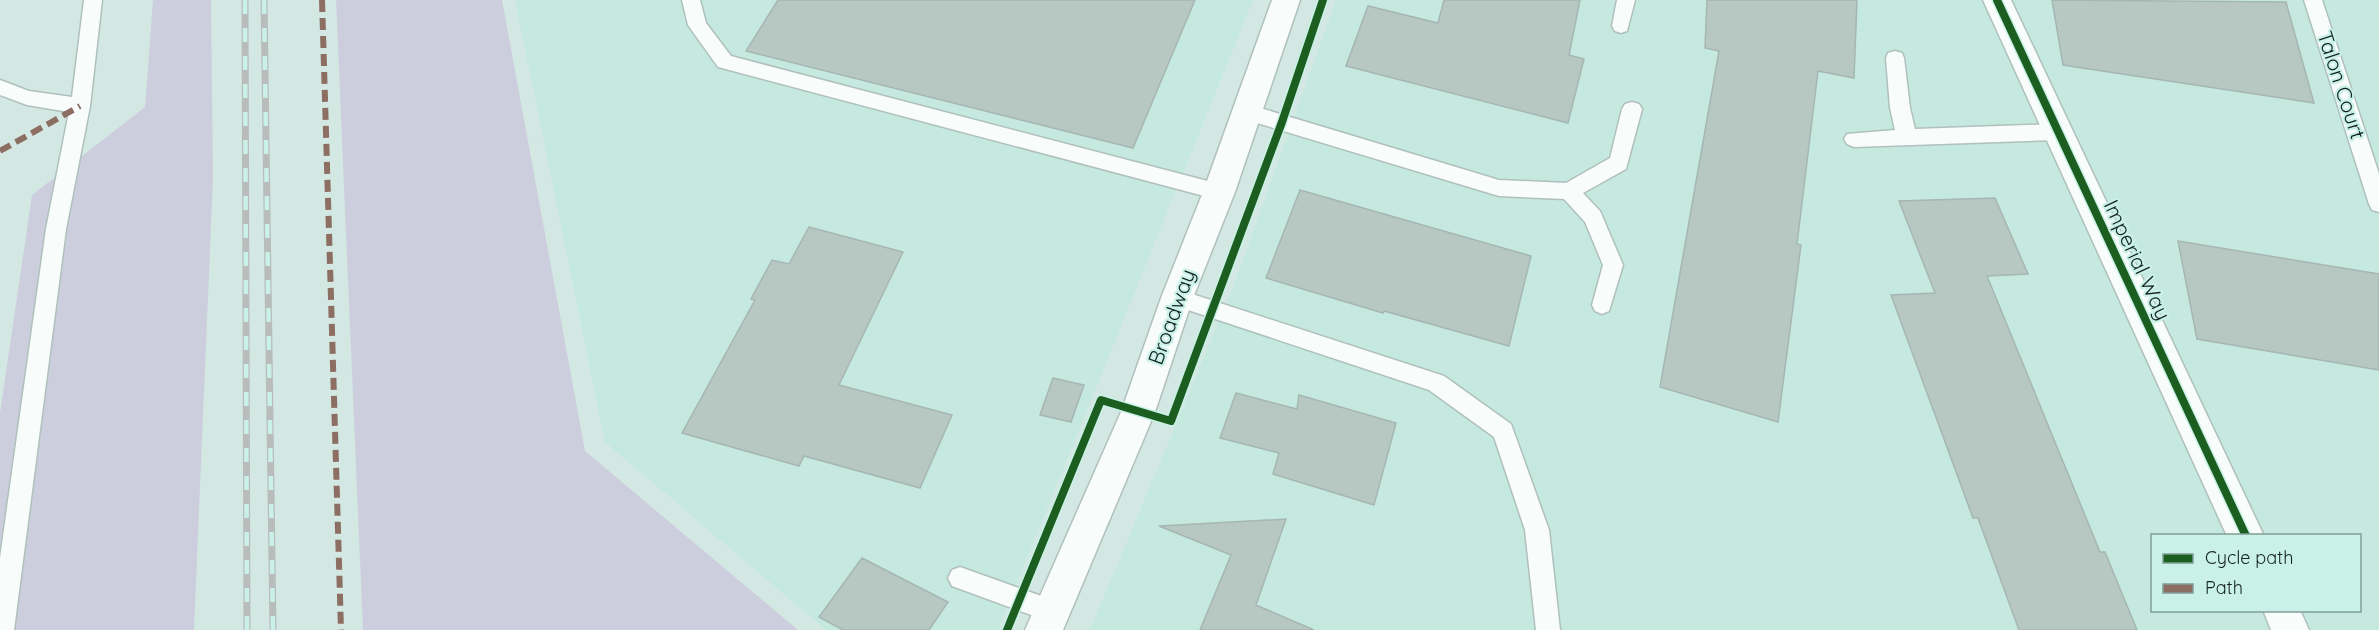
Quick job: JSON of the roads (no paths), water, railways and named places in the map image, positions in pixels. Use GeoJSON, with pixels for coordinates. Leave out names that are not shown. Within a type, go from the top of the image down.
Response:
{"type":"FeatureCollection","features":[{"type":"Feature","properties":{"kind":"main road","name":"Broadway"},"geometry":{"type":"LineString","coordinates":[[1049,621],[1138,412],[1177,298],[1219,192],[1286,0]]}},
{"type":"Feature","properties":{"kind":"main road","name":"Imperial Way"},"geometry":{"type":"LineString","coordinates":[[1997,0],[2245,534]]}},
{"type":"Feature","properties":{"kind":"main road"},"geometry":{"type":"LineString","coordinates":[[2282,612],[2290,630]]}},
{"type":"Feature","properties":{"kind":"lane"},"geometry":{"type":"LineString","coordinates":[[2,630],[56,229],[80,106],[93,0]]}},
{"type":"Feature","properties":{"kind":"lane"},"geometry":{"type":"LineString","coordinates":[[691,0],[697,25],[724,62],[1219,192]]}},
{"type":"Feature","properties":{"kind":"lane"},"geometry":{"type":"LineString","coordinates":[[1621,26],[1626,0]]}},
{"type":"Feature","properties":{"kind":"lane","name":"Talon Court"},"geometry":{"type":"LineString","coordinates":[[2313,0],[2379,204]]}},
{"type":"Feature","properties":{"kind":"lane"},"geometry":{"type":"LineString","coordinates":[[1896,58],[1900,108],[1907,138]]}},
{"type":"Feature","properties":{"kind":"lane"},"geometry":{"type":"LineString","coordinates":[[0,87],[27,98],[80,106]]}},
{"type":"Feature","properties":{"kind":"lane"},"geometry":{"type":"LineString","coordinates":[[1247,112],[1499,188],[1569,191],[1619,163],[1632,109]]}},
{"type":"Feature","properties":{"kind":"lane"},"geometry":{"type":"LineString","coordinates":[[1854,139],[2057,132]]}},
{"type":"Feature","properties":{"kind":"lane"},"geometry":{"type":"LineString","coordinates":[[1569,191],[1593,217],[1614,265],[1602,305]]}},
{"type":"Feature","properties":{"kind":"lane"},"geometry":{"type":"LineString","coordinates":[[1177,298],[1436,383],[1503,431],[1537,530],[1548,630]]}},
{"type":"Feature","properties":{"kind":"lane"},"geometry":{"type":"LineString","coordinates":[[960,578],[1049,621]]}},
{"type":"Feature","properties":{"kind":"railway"},"geometry":{"type":"LineString","coordinates":[[245,0],[247,630]]}},
{"type":"Feature","properties":{"kind":"railway"},"geometry":{"type":"LineString","coordinates":[[264,0],[273,630]]}}]}
